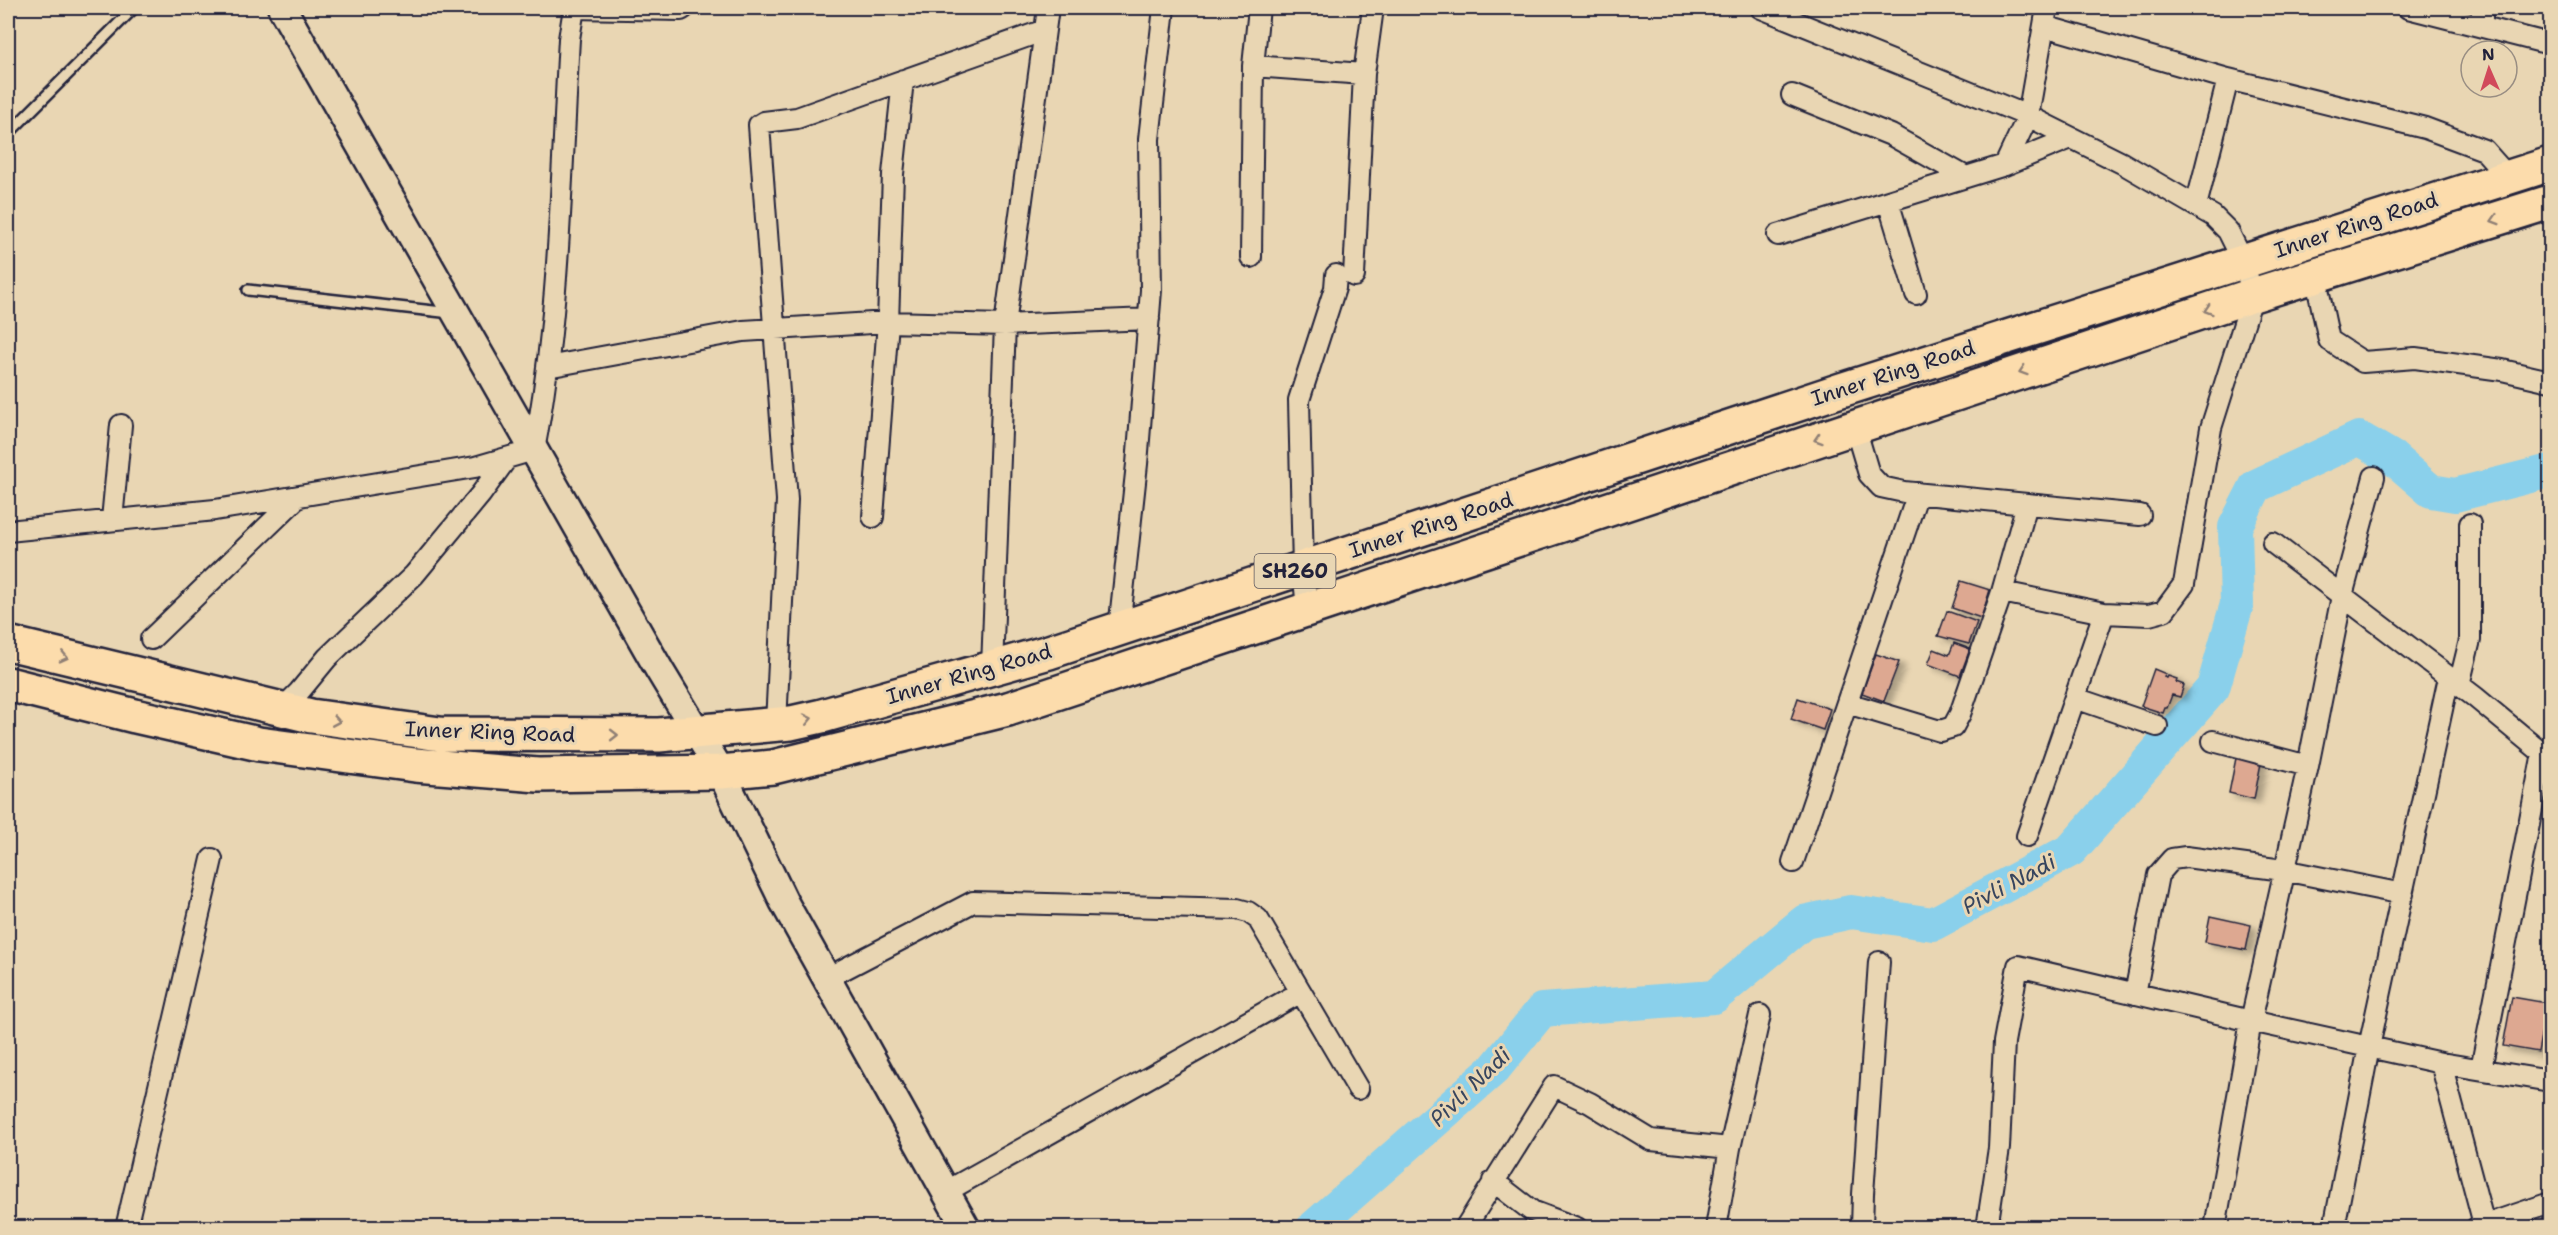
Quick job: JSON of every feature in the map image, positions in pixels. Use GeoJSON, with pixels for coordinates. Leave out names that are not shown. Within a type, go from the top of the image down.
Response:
{"type":"FeatureCollection","features":[{"type":"Feature","properties":{"kind":"highway","name":"Inner Ring Road"},"geometry":{"type":"LineString","coordinates":[[8,644],[353,724],[440,734],[659,735],[776,724],[822,716],[1119,629],[1841,390],[2550,164]]}},
{"type":"Feature","properties":{"kind":"highway","name":"Inner Ring Road"},"geometry":{"type":"LineString","coordinates":[[8,684],[135,717],[259,744],[415,765],[538,775],[721,772],[773,767],[1008,709],[2253,295],[2550,202]]}},
{"type":"Feature","properties":{"kind":"street"},"geometry":{"type":"LineString","coordinates":[[282,8],[721,772],[784,902],[966,1227]]}},
{"type":"Feature","properties":{"kind":"street"},"geometry":{"type":"LineString","coordinates":[[534,450],[544,398],[547,367],[573,8],[681,10],[684,8]]}},
{"type":"Feature","properties":{"kind":"street"},"geometry":{"type":"LineString","coordinates":[[992,668],[1005,325],[1048,8]]}},
{"type":"Feature","properties":{"kind":"street"},"geometry":{"type":"LineString","coordinates":[[1119,629],[1137,464],[1149,319],[1151,290],[1149,140],[1164,8]]}},
{"type":"Feature","properties":{"kind":"street"},"geometry":{"type":"LineString","coordinates":[[1251,256],[1253,66],[1259,8]]}},
{"type":"Feature","properties":{"kind":"street"},"geometry":{"type":"LineString","coordinates":[[1307,609],[1303,568],[1299,400],[1335,288],[1345,275],[1364,74],[1373,8]]}},
{"type":"Feature","properties":{"kind":"street"},"geometry":{"type":"LineString","coordinates":[[1761,8],[2028,116],[2122,163],[2213,216],[2228,231],[2243,261],[2253,295],[2211,428],[2184,584],[2164,611],[2149,615],[2104,613],[2002,592]]}},
{"type":"Feature","properties":{"kind":"street"},"geometry":{"type":"LineString","coordinates":[[2408,8],[2482,17],[2550,44]]}},
{"type":"Feature","properties":{"kind":"street"},"geometry":{"type":"LineString","coordinates":[[2006,165],[2028,116],[2045,17],[2228,79],[2425,128],[2484,150],[2508,177]]}},
{"type":"Feature","properties":{"kind":"street"},"geometry":{"type":"LineString","coordinates":[[776,724],[787,500],[759,124],[797,118],[1045,30]]}},
{"type":"Feature","properties":{"kind":"street"},"geometry":{"type":"LineString","coordinates":[[1253,66],[1364,74]]}},
{"type":"Feature","properties":{"kind":"street"},"geometry":{"type":"LineString","coordinates":[[2196,206],[2228,79]]}},
{"type":"Feature","properties":{"kind":"street"},"geometry":{"type":"LineString","coordinates":[[873,517],[888,322],[893,174],[903,80]]}},
{"type":"Feature","properties":{"kind":"street"},"geometry":{"type":"LineString","coordinates":[[1792,95],[1892,135],[1966,177]]}},
{"type":"Feature","properties":{"kind":"street"},"geometry":{"type":"LineString","coordinates":[[1778,235],[2006,165],[2071,138]]}},
{"type":"Feature","properties":{"kind":"street"},"geometry":{"type":"LineString","coordinates":[[1888,201],[1916,294]]}},
{"type":"Feature","properties":{"kind":"street"},"geometry":{"type":"LineString","coordinates":[[2315,275],[2329,340],[2363,362],[2415,358],[2502,370],[2550,381]]}},
{"type":"Feature","properties":{"kind":"street"},"geometry":{"type":"LineString","coordinates":[[547,367],[743,331],[888,322],[1005,325],[1149,319]]}},
{"type":"Feature","properties":{"kind":"street"},"geometry":{"type":"LineString","coordinates":[[112,520],[121,425]]}},
{"type":"Feature","properties":{"kind":"street"},"geometry":{"type":"LineString","coordinates":[[1855,427],[1869,474],[1881,487],[1918,494],[2140,515]]}},
{"type":"Feature","properties":{"kind":"street"},"geometry":{"type":"LineString","coordinates":[[8,531],[215,510],[476,467],[534,450]]}},
{"type":"Feature","properties":{"kind":"street"},"geometry":{"type":"LineString","coordinates":[[282,709],[300,692],[327,658],[414,575],[481,494],[507,458]]}},
{"type":"Feature","properties":{"kind":"street"},"geometry":{"type":"LineString","coordinates":[[2215,1227],[2251,1021],[2283,870],[2308,766],[2342,596],[2374,477]]}},
{"type":"Feature","properties":{"kind":"street"},"geometry":{"type":"LineString","coordinates":[[1793,862],[1918,494]]}},
{"type":"Feature","properties":{"kind":"street"},"geometry":{"type":"LineString","coordinates":[[151,639],[299,496]]}},
{"type":"Feature","properties":{"kind":"street"},"geometry":{"type":"LineString","coordinates":[[1847,703],[1940,731],[1953,727],[2002,592],[2028,504]]}},
{"type":"Feature","properties":{"kind":"street"},"geometry":{"type":"LineString","coordinates":[[2334,1227],[2368,1047],[2403,894],[2454,681],[2470,640],[2470,524]]}},
{"type":"Feature","properties":{"kind":"street"},"geometry":{"type":"LineString","coordinates":[[2273,543],[2454,681],[2547,756],[2481,1069]]}},
{"type":"Feature","properties":{"kind":"street"},"geometry":{"type":"LineString","coordinates":[[2027,836],[2104,613]]}},
{"type":"Feature","properties":{"kind":"street"},"geometry":{"type":"LineString","coordinates":[[2075,698],[2157,726]]}},
{"type":"Feature","properties":{"kind":"street"},"geometry":{"type":"LineString","coordinates":[[2213,741],[2308,766]]}},
{"type":"Feature","properties":{"kind":"street"},"geometry":{"type":"LineString","coordinates":[[2135,993],[2158,875],[2172,858],[2186,857],[2283,870],[2403,894]]}},
{"type":"Feature","properties":{"kind":"street"},"geometry":{"type":"LineString","coordinates":[[126,1227],[212,859]]}},
{"type":"Feature","properties":{"kind":"street"},"geometry":{"type":"LineString","coordinates":[[827,978],[973,902],[1213,908],[1248,912],[1258,919],[1358,1089]]}},
{"type":"Feature","properties":{"kind":"street"},"geometry":{"type":"LineString","coordinates":[[1862,1227],[1879,962]]}},
{"type":"Feature","properties":{"kind":"street"},"geometry":{"type":"LineString","coordinates":[[1987,1227],[1998,1148],[2004,1041],[2018,966],[2441,1063],[2550,1081]]}},
{"type":"Feature","properties":{"kind":"street"},"geometry":{"type":"LineString","coordinates":[[947,1191],[1301,992]]}},
{"type":"Feature","properties":{"kind":"street"},"geometry":{"type":"LineString","coordinates":[[1716,1227],[1730,1148],[1760,1015]]}},
{"type":"Feature","properties":{"kind":"street"},"geometry":{"type":"LineString","coordinates":[[2441,1063],[2482,1226],[2550,1203]]}},
{"type":"Feature","properties":{"kind":"street"},"geometry":{"type":"LineString","coordinates":[[1465,1227],[1554,1086],[1590,1103],[1651,1140],[1730,1148]]}},
{"type":"Feature","properties":{"kind":"street"},"geometry":{"type":"LineString","coordinates":[[1493,1181],[1532,1210],[1577,1227]]}},
{"type":"Feature","properties":{"kind":"lane"},"geometry":{"type":"LineString","coordinates":[[11,131],[134,8]]}},
{"type":"Feature","properties":{"kind":"lane"},"geometry":{"type":"LineString","coordinates":[[248,290],[456,314]]}},
{"type":"Feature","properties":{"kind":"building"},"geometry":{"type":"Polygon","coordinates":[[[1961,581],[1990,590],[1981,618],[1952,608],[1961,581]]]}},
{"type":"Feature","properties":{"kind":"building"},"geometry":{"type":"Polygon","coordinates":[[[1947,611],[1977,622],[1969,644],[1938,636],[1947,611]]]}},
{"type":"Feature","properties":{"kind":"building"},"geometry":{"type":"Polygon","coordinates":[[[1954,643],[1970,649],[1960,676],[1928,664],[1934,649],[1949,655],[1954,643]]]}},
{"type":"Feature","properties":{"kind":"building"},"geometry":{"type":"Polygon","coordinates":[[[1876,654],[1899,662],[1884,701],[1862,693],[1876,654]]]}},
{"type":"Feature","properties":{"kind":"building"},"geometry":{"type":"Polygon","coordinates":[[[2154,669],[2166,674],[2164,677],[2177,679],[2176,682],[2184,685],[2180,697],[2172,695],[2163,713],[2141,706],[2154,669]]]}},
{"type":"Feature","properties":{"kind":"building"},"geometry":{"type":"Polygon","coordinates":[[[1798,698],[1830,709],[1823,730],[1791,719],[1798,698]]]}},
{"type":"Feature","properties":{"kind":"building"},"geometry":{"type":"Polygon","coordinates":[[[2237,753],[2262,758],[2254,799],[2229,793],[2237,753]]]}},
{"type":"Feature","properties":{"kind":"building"},"geometry":{"type":"Polygon","coordinates":[[[2210,916],[2251,925],[2246,950],[2205,942],[2210,916]]]}},
{"type":"Feature","properties":{"kind":"building"},"geometry":{"type":"Polygon","coordinates":[[[2512,997],[2547,1003],[2538,1052],[2503,1046],[2512,997]]]}},
{"type":"Feature","properties":{"kind":"waterway","name":"Pivli Nadi"},"geometry":{"type":"LineString","coordinates":[[1313,1228],[1494,1069],[1542,1010],[1714,997],[1804,922],[1851,912],[1933,924],[2071,850],[2213,688],[2237,604],[2235,527],[2256,486],[2359,438],[2393,458],[2431,491],[2455,495],[2550,471]]}}]}
